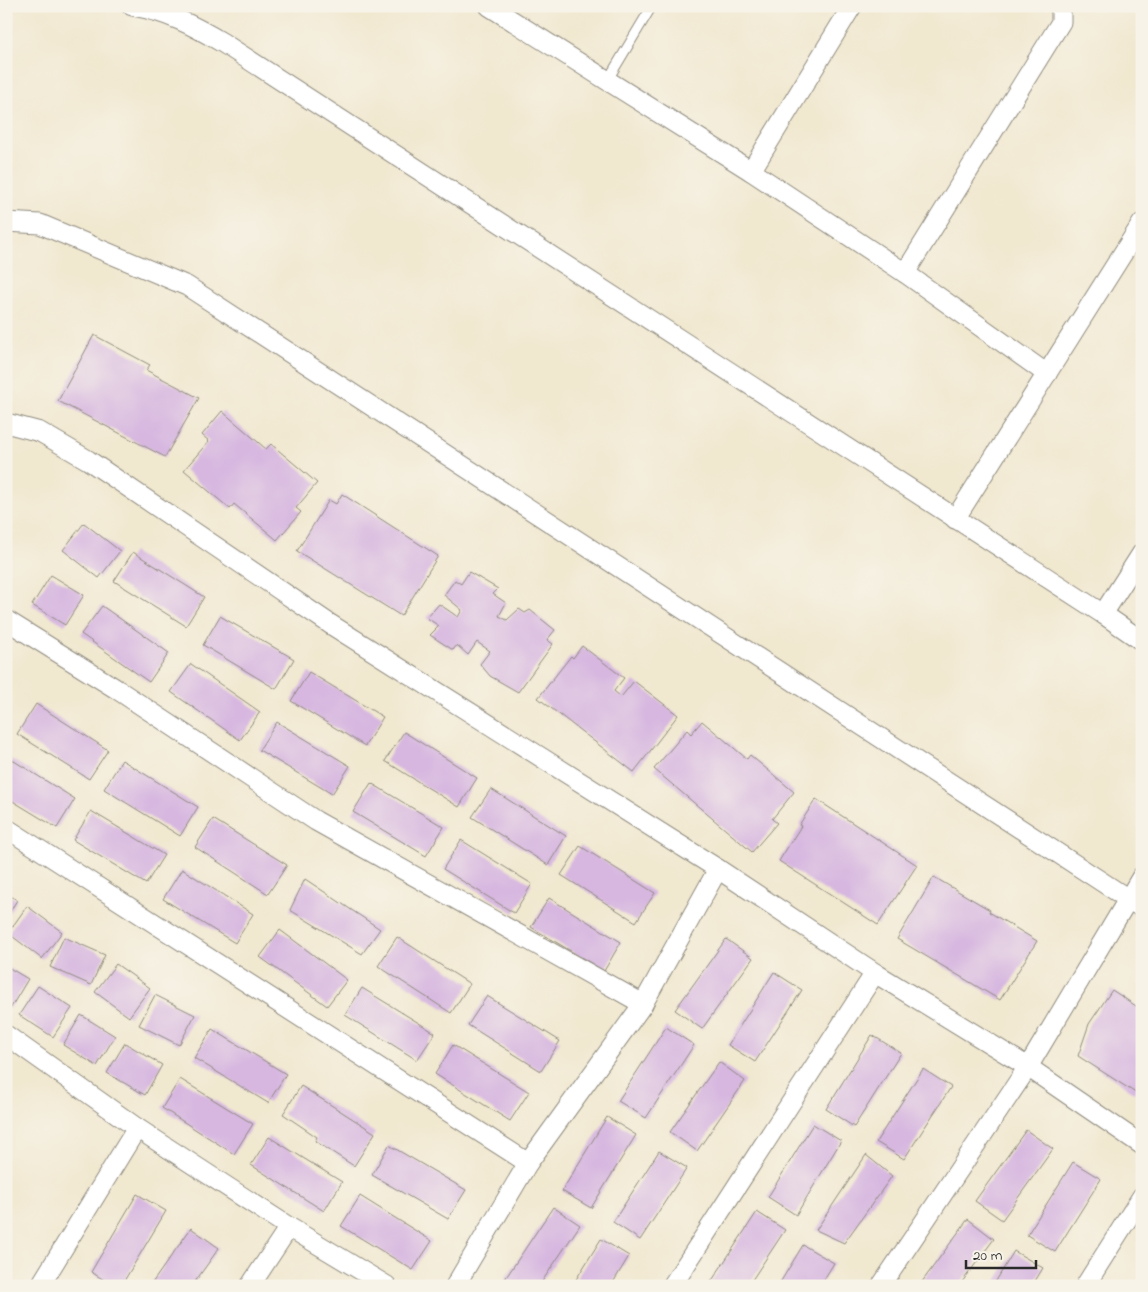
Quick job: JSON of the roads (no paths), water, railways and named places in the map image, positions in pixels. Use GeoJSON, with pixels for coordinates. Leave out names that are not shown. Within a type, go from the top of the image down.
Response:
{"type":"FeatureCollection","features":[{"type":"Feature","properties":{"kind":"street"},"geometry":{"type":"LineString","coordinates":[[132,6],[153,9],[189,23],[223,44],[1104,614],[1142,641]]}},
{"type":"Feature","properties":{"kind":"street"},"geometry":{"type":"LineString","coordinates":[[488,6],[751,171],[905,273],[1047,374]]}},
{"type":"Feature","properties":{"kind":"street"},"geometry":{"type":"LineString","coordinates":[[751,171],[852,6]]}},
{"type":"Feature","properties":{"kind":"street"},"geometry":{"type":"LineString","coordinates":[[905,273],[1061,22],[1061,6]]}},
{"type":"Feature","properties":{"kind":"street"},"geometry":{"type":"LineString","coordinates":[[6,222],[40,224],[187,286],[1135,904]]}},
{"type":"Feature","properties":{"kind":"street"},"geometry":{"type":"LineString","coordinates":[[955,518],[1142,223]]}},
{"type":"Feature","properties":{"kind":"street"},"geometry":{"type":"LineString","coordinates":[[6,423],[40,432],[88,460],[330,624],[718,869],[875,973],[1028,1067],[1142,1145]]}},
{"type":"Feature","properties":{"kind":"street"},"geometry":{"type":"LineString","coordinates":[[1104,614],[1142,554]]}},
{"type":"Feature","properties":{"kind":"street"},"geometry":{"type":"LineString","coordinates":[[6,620],[118,690],[316,821],[643,1004]]}},
{"type":"Feature","properties":{"kind":"street"},"geometry":{"type":"LineString","coordinates":[[6,828],[528,1164]]}},
{"type":"Feature","properties":{"kind":"street"},"geometry":{"type":"LineString","coordinates":[[455,1286],[528,1164],[643,1004],[718,869]]}},
{"type":"Feature","properties":{"kind":"street"},"geometry":{"type":"LineString","coordinates":[[881,1286],[1135,904],[1142,876]]}},
{"type":"Feature","properties":{"kind":"street"},"geometry":{"type":"LineString","coordinates":[[672,1286],[875,973]]}},
{"type":"Feature","properties":{"kind":"street"},"geometry":{"type":"LineString","coordinates":[[6,1035],[137,1128],[289,1227],[387,1286]]}},
{"type":"Feature","properties":{"kind":"street"},"geometry":{"type":"LineString","coordinates":[[40,1286],[137,1128]]}},
{"type":"Feature","properties":{"kind":"street"},"geometry":{"type":"LineString","coordinates":[[1085,1286],[1142,1196]]}},
{"type":"Feature","properties":{"kind":"street"},"geometry":{"type":"LineString","coordinates":[[250,1286],[289,1227]]}},
{"type":"Feature","properties":{"kind":"lane"},"geometry":{"type":"LineString","coordinates":[[607,81],[652,6]]}}]}
